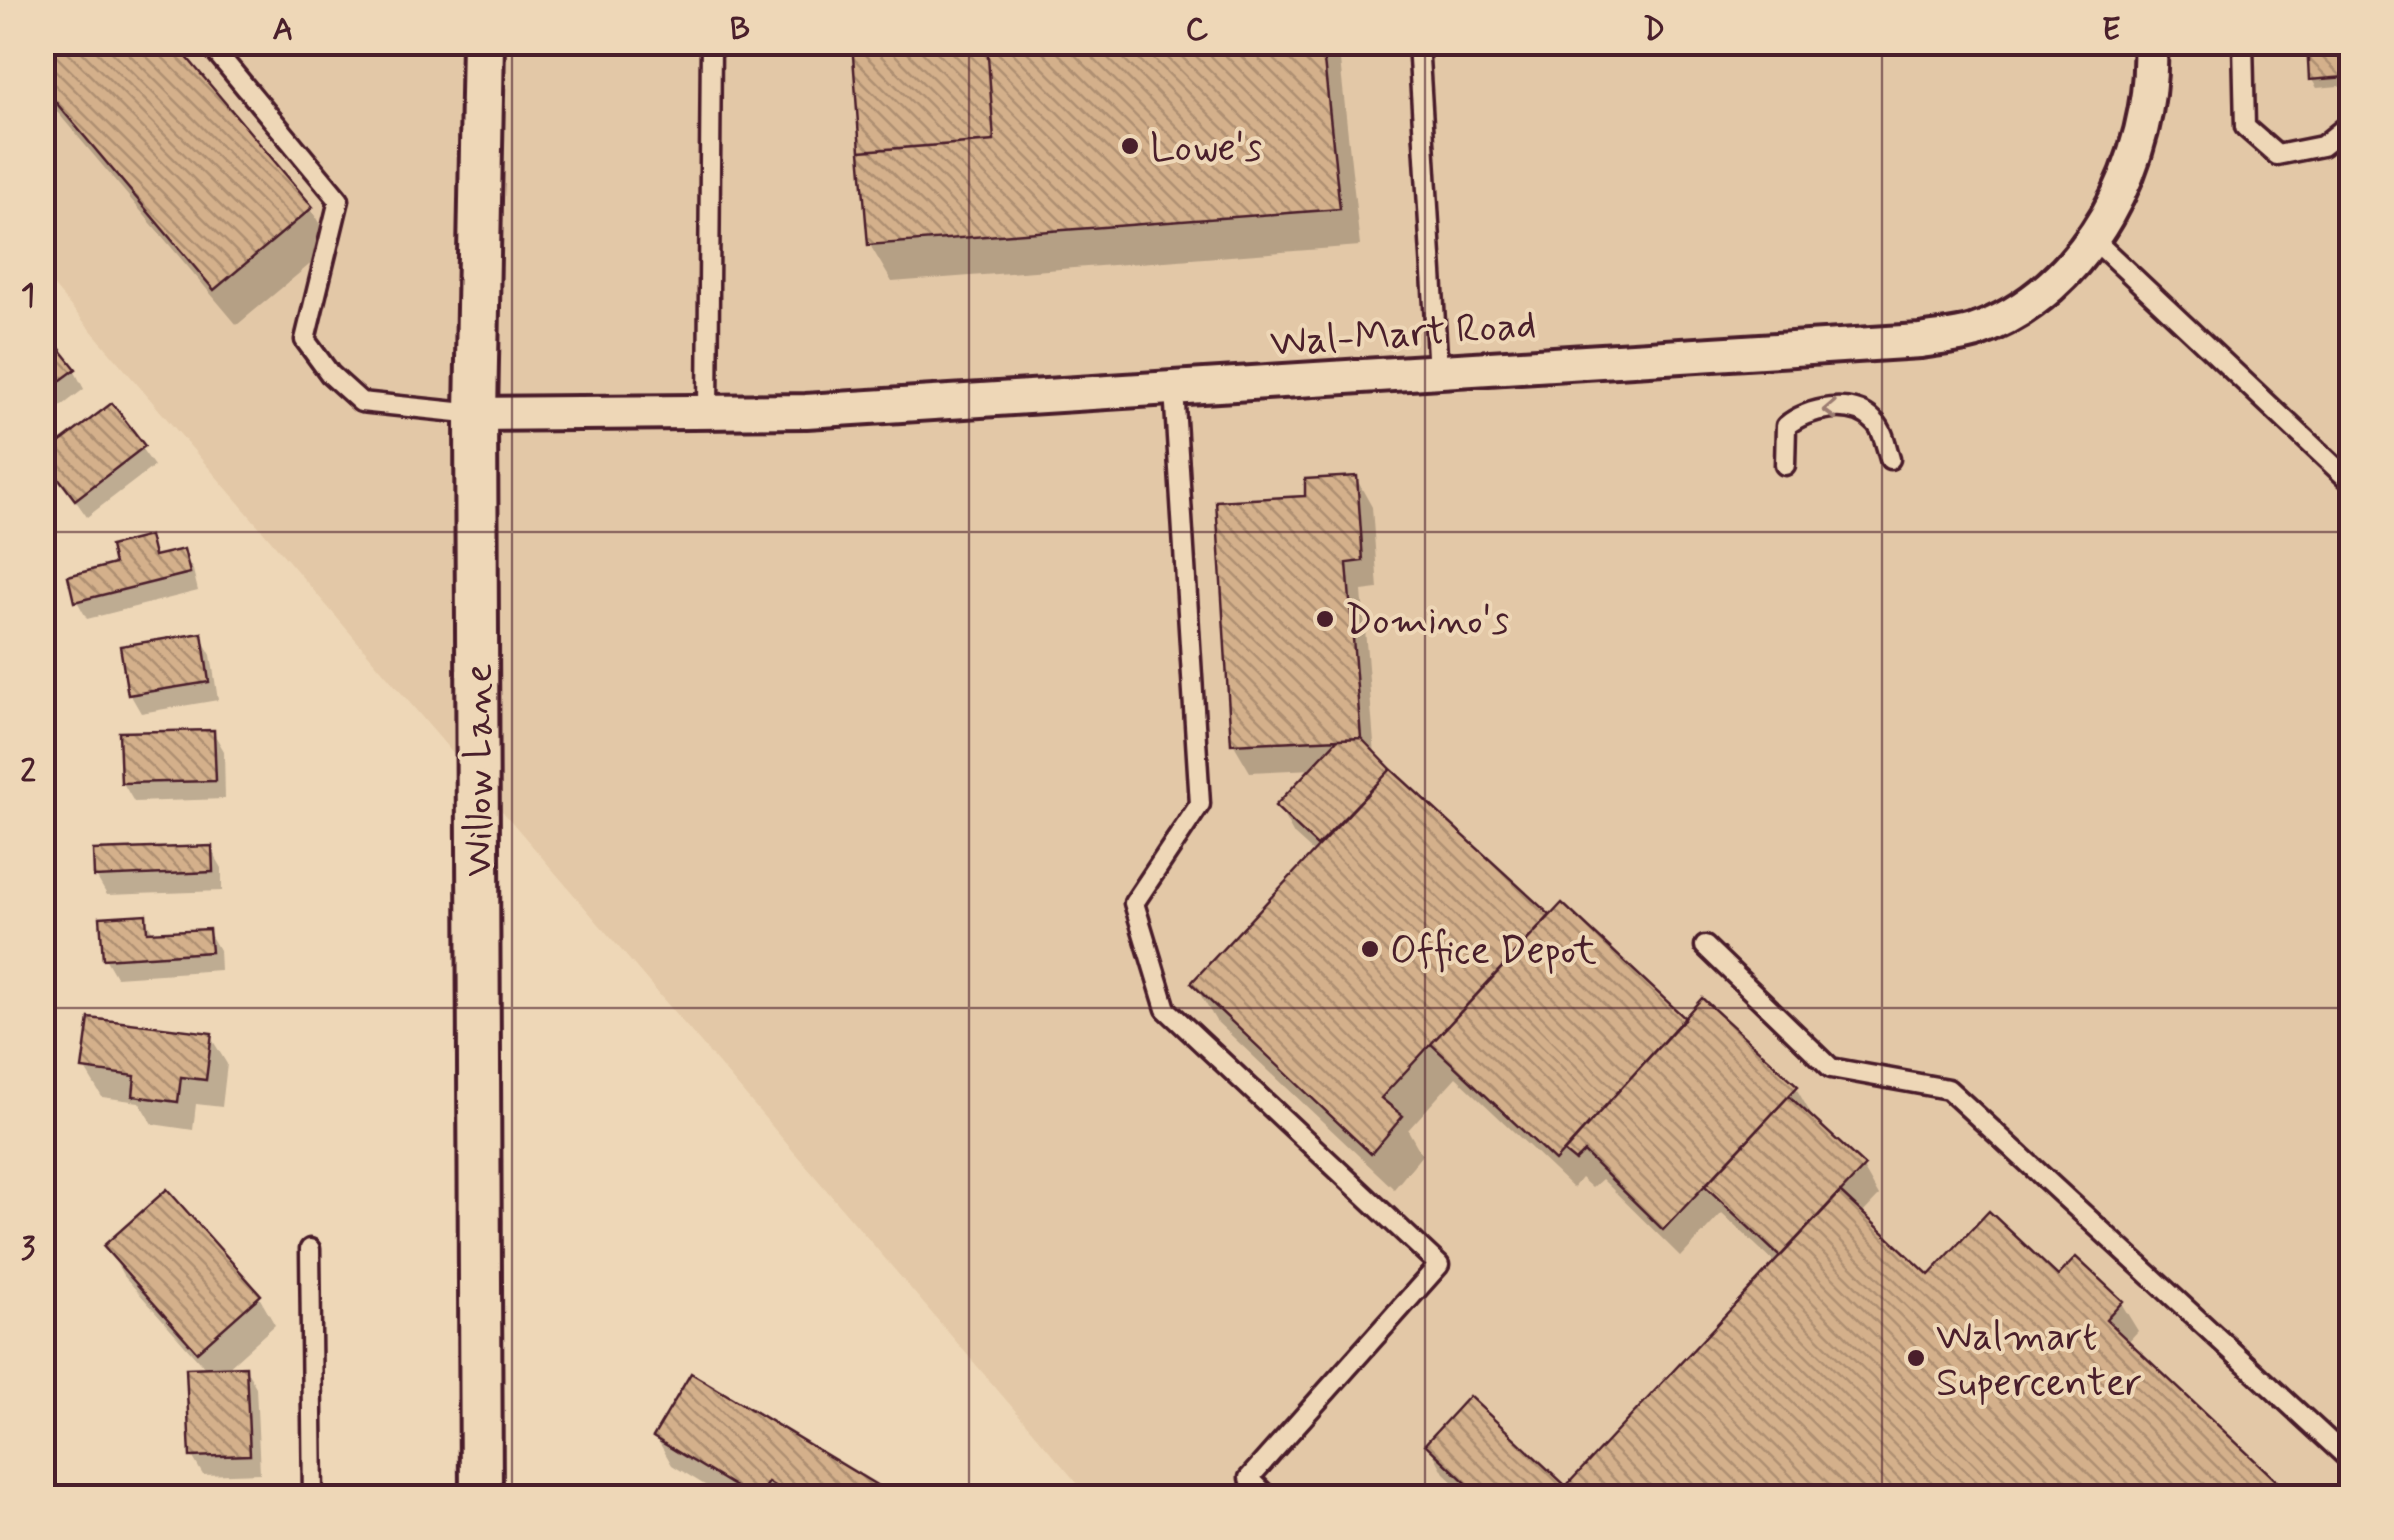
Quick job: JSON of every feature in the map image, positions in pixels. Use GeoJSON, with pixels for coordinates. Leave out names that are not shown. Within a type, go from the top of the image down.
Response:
{"type":"FeatureCollection","features":[{"type":"Feature","properties":{"kind":"street","name":"Willow Lane"},"geometry":{"type":"LineString","coordinates":[[481,1498],[476,414],[483,42]]}},
{"type":"Feature","properties":{"kind":"street","name":"Wal-Mart Road"},"geometry":{"type":"LineString","coordinates":[[476,414],[806,410],[1920,341],[1971,332],[2004,318],[2042,292],[2109,217],[2130,173],[2144,116],[2150,42]]}},
{"type":"Feature","properties":{"kind":"lane"},"geometry":{"type":"LineString","coordinates":[[208,42],[339,200],[305,340],[361,402],[476,414]]}},
{"type":"Feature","properties":{"kind":"lane"},"geometry":{"type":"LineString","coordinates":[[708,412],[710,42]]}},
{"type":"Feature","properties":{"kind":"lane"},"geometry":{"type":"LineString","coordinates":[[1418,42],[1438,372]]}},
{"type":"Feature","properties":{"kind":"lane"},"geometry":{"type":"LineString","coordinates":[[2243,42],[2245,127],[2277,154],[2322,146],[2352,122]]}},
{"type":"Feature","properties":{"kind":"lane"},"geometry":{"type":"LineString","coordinates":[[2092,238],[2352,483]]}},
{"type":"Feature","properties":{"kind":"lane"},"geometry":{"type":"LineString","coordinates":[[1174,389],[1200,804],[1134,904],[1166,1009],[1439,1265],[1249,1478],[1269,1498]]}},
{"type":"Feature","properties":{"kind":"lane"},"geometry":{"type":"LineString","coordinates":[[1785,465],[1786,426],[1798,415],[1820,409],[1848,410],[1875,422],[1890,459]]}},
{"type":"Feature","properties":{"kind":"lane"},"geometry":{"type":"LineString","coordinates":[[1705,946],[1831,1068],[1948,1089],[2352,1462]]}},
{"type":"Feature","properties":{"kind":"lane"},"geometry":{"type":"LineString","coordinates":[[310,1249],[313,1498]]}},
{"type":"Feature","properties":{"kind":"shaded area"},"geometry":{"type":"Polygon","coordinates":[[[42,43],[2351,43],[2351,1497],[1089,1497],[43,274],[42,43]]]}},
{"type":"Feature","properties":{"kind":"building"},"geometry":{"type":"Polygon","coordinates":[[[42,42],[174,42],[313,207],[214,290],[42,86],[42,42]]]}},
{"type":"Feature","properties":{"kind":"building"},"geometry":{"type":"Polygon","coordinates":[[[852,42],[987,42],[994,141],[860,151],[852,42]]]}},
{"type":"Feature","properties":{"kind":"building","name":"Lowe's"},"geometry":{"type":"Polygon","coordinates":[[[987,42],[1322,42],[1340,209],[868,245],[860,151],[994,141],[987,42]]]}},
{"type":"Feature","properties":{"kind":"building"},"geometry":{"type":"Polygon","coordinates":[[[2307,42],[2344,42],[2346,77],[2309,80],[2307,42]]]}},
{"type":"Feature","properties":{"kind":"building"},"geometry":{"type":"Polygon","coordinates":[[[56,344],[76,369],[42,394],[42,355],[56,344]]]}},
{"type":"Feature","properties":{"kind":"building"},"geometry":{"type":"Polygon","coordinates":[[[112,403],[145,446],[75,500],[42,456],[112,403]]]}},
{"type":"Feature","properties":{"kind":"building"},"geometry":{"type":"Polygon","coordinates":[[[1357,476],[1363,561],[1347,563],[1361,738],[1231,744],[1216,501],[1305,496],[1305,479],[1357,476]]]}},
{"type":"Feature","properties":{"kind":"building"},"geometry":{"type":"Polygon","coordinates":[[[149,536],[154,556],[184,549],[190,573],[74,602],[68,576],[114,564],[110,546],[149,536]]]}},
{"type":"Feature","properties":{"kind":"building"},"geometry":{"type":"Polygon","coordinates":[[[202,633],[209,682],[128,695],[120,646],[202,633]]]}},
{"type":"Feature","properties":{"kind":"building"},"geometry":{"type":"Polygon","coordinates":[[[214,730],[216,781],[121,783],[119,732],[214,730]]]}},
{"type":"Feature","properties":{"kind":"building"},"geometry":{"type":"Polygon","coordinates":[[[1361,738],[1391,769],[1317,846],[1275,806],[1338,739],[1361,738]]]}},
{"type":"Feature","properties":{"kind":"building","name":"Office Depot"},"geometry":{"type":"Polygon","coordinates":[[[1391,769],[1550,915],[1381,1098],[1403,1116],[1371,1154],[1191,983],[1391,769]]]}},
{"type":"Feature","properties":{"kind":"building"},"geometry":{"type":"Polygon","coordinates":[[[212,846],[213,872],[94,877],[93,850],[212,846]]]}},
{"type":"Feature","properties":{"kind":"building"},"geometry":{"type":"Polygon","coordinates":[[[1562,903],[1685,1018],[1555,1161],[1431,1044],[1562,903]]]}},
{"type":"Feature","properties":{"kind":"building"},"geometry":{"type":"Polygon","coordinates":[[[146,914],[147,932],[209,929],[211,952],[103,959],[100,917],[146,914]]]}},
{"type":"Feature","properties":{"kind":"building"},"geometry":{"type":"Polygon","coordinates":[[[1702,998],[1798,1086],[1663,1230],[1584,1152],[1575,1161],[1564,1152],[1702,998]]]}},
{"type":"Feature","properties":{"kind":"building"},"geometry":{"type":"Polygon","coordinates":[[[89,1018],[212,1033],[206,1080],[181,1077],[178,1102],[133,1096],[135,1076],[82,1069],[89,1018]]]}},
{"type":"Feature","properties":{"kind":"building"},"geometry":{"type":"Polygon","coordinates":[[[1789,1096],[1865,1166],[1780,1257],[1705,1186],[1789,1096]]]}},
{"type":"Feature","properties":{"kind":"building"},"geometry":{"type":"Polygon","coordinates":[[[167,1189],[261,1295],[197,1352],[103,1246],[167,1189]]]}},
{"type":"Feature","properties":{"kind":"building","name":"Walmart Supercenter"},"geometry":{"type":"Polygon","coordinates":[[[1840,1192],[1929,1275],[1989,1211],[2058,1276],[2076,1257],[2123,1301],[2106,1320],[2295,1498],[1482,1498],[1425,1444],[1469,1396],[1566,1486],[1840,1192]]]}},
{"type":"Feature","properties":{"kind":"building"},"geometry":{"type":"Polygon","coordinates":[[[246,1366],[250,1455],[190,1457],[186,1368],[246,1366]]]}},
{"type":"Feature","properties":{"kind":"building"},"geometry":{"type":"Polygon","coordinates":[[[691,1373],[888,1492],[884,1498],[793,1498],[768,1482],[758,1498],[754,1498],[653,1437],[691,1373]]]}},
{"type":"Feature","properties":{"kind":"place","name":"Lowe's"},"geometry":{"type":"Point","coordinates":[1130,146]}},
{"type":"Feature","properties":{"kind":"place","name":"Domino's"},"geometry":{"type":"Point","coordinates":[1325,619]}},
{"type":"Feature","properties":{"kind":"place","name":"Office Depot"},"geometry":{"type":"Point","coordinates":[1370,949]}},
{"type":"Feature","properties":{"kind":"place","name":"Walmart Supercenter"},"geometry":{"type":"Point","coordinates":[1916,1358]}}]}
